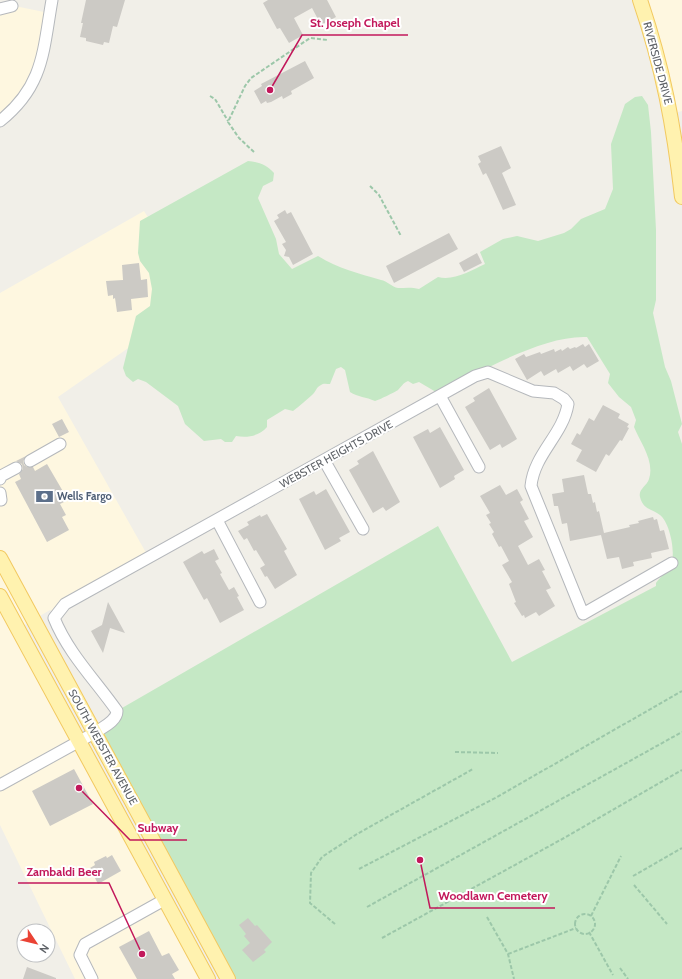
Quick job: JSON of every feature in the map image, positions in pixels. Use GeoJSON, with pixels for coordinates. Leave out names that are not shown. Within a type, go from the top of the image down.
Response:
{"type":"FeatureCollection","features":[{"type":"Feature","properties":{"kind":"main road","name":"RIVERSIDE DRIVE"},"geometry":{"type":"LineString","coordinates":[[640,0],[659,60],[669,101],[682,197]]}},
{"type":"Feature","properties":{"kind":"main road","name":"SOUTH WEBSTER AVENUE"},"geometry":{"type":"LineString","coordinates":[[0,558],[96,732],[228,979]]}},
{"type":"Feature","properties":{"kind":"main road","name":"SOUTH WEBSTER AVENUE"},"geometry":{"type":"LineString","coordinates":[[0,596],[208,979]]}},
{"type":"Feature","properties":{"kind":"street"},"geometry":{"type":"LineString","coordinates":[[0,121],[19,104],[33,84],[42,55],[52,0]]}},
{"type":"Feature","properties":{"kind":"street"},"geometry":{"type":"LineString","coordinates":[[0,9],[12,6]]}},
{"type":"Feature","properties":{"kind":"street","name":"WEBSTER HEIGHTS DRIVE"},"geometry":{"type":"LineString","coordinates":[[0,785],[80,742],[109,724],[117,715],[117,711],[75,657],[58,629],[54,618],[65,604],[475,376],[488,372],[533,391],[554,394],[564,399],[568,404],[566,416],[535,465],[531,486],[583,614],[672,563]]}},
{"type":"Feature","properties":{"kind":"street"},"geometry":{"type":"LineString","coordinates":[[440,396],[479,468]]}},
{"type":"Feature","properties":{"kind":"street"},"geometry":{"type":"LineString","coordinates":[[30,461],[60,444]]}},
{"type":"Feature","properties":{"kind":"street"},"geometry":{"type":"LineString","coordinates":[[324,460],[363,529]]}},
{"type":"Feature","properties":{"kind":"street"},"geometry":{"type":"LineString","coordinates":[[0,479],[1,476],[16,468]]}},
{"type":"Feature","properties":{"kind":"street"},"geometry":{"type":"LineString","coordinates":[[217,520],[260,602]]}},
{"type":"Feature","properties":{"kind":"street"},"geometry":{"type":"LineString","coordinates":[[92,979],[80,955],[85,944],[164,900]]}},
{"type":"Feature","properties":{"kind":"path"},"geometry":{"type":"LineString","coordinates":[[228,122],[245,86],[251,78],[310,38],[328,40]]}},
{"type":"Feature","properties":{"kind":"path"},"geometry":{"type":"LineString","coordinates":[[210,96],[215,99],[239,138],[254,152]]}},
{"type":"Feature","properties":{"kind":"path"},"geometry":{"type":"LineString","coordinates":[[370,186],[379,195],[401,236]]}},
{"type":"Feature","properties":{"kind":"path"},"geometry":{"type":"LineString","coordinates":[[359,869],[498,797],[682,691]]}},
{"type":"Feature","properties":{"kind":"path"},"geometry":{"type":"LineString","coordinates":[[367,906],[682,732]]}},
{"type":"Feature","properties":{"kind":"path"},"geometry":{"type":"LineString","coordinates":[[455,752],[498,753]]}},
{"type":"Feature","properties":{"kind":"path"},"geometry":{"type":"LineString","coordinates":[[335,924],[310,903],[311,873],[322,856],[357,834],[473,769]]}},
{"type":"Feature","properties":{"kind":"path"},"geometry":{"type":"LineString","coordinates":[[382,938],[564,838],[682,770]]}},
{"type":"Feature","properties":{"kind":"path"},"geometry":{"type":"LineString","coordinates":[[632,876],[682,848]]}},
{"type":"Feature","properties":{"kind":"path"},"geometry":{"type":"LineString","coordinates":[[589,932],[594,925],[591,916],[621,856]]}},
{"type":"Feature","properties":{"kind":"path"},"geometry":{"type":"LineString","coordinates":[[634,885],[666,924]]}},
{"type":"Feature","properties":{"kind":"path"},"geometry":{"type":"LineString","coordinates":[[589,932],[580,932],[576,928],[575,921],[579,916],[585,914],[591,916]]}},
{"type":"Feature","properties":{"kind":"path"},"geometry":{"type":"LineString","coordinates":[[487,917],[508,954],[514,979]]}},
{"type":"Feature","properties":{"kind":"path"},"geometry":{"type":"LineString","coordinates":[[508,954],[576,928]]}},
{"type":"Feature","properties":{"kind":"path"},"geometry":{"type":"LineString","coordinates":[[589,932],[613,975]]}},
{"type":"Feature","properties":{"kind":"path"},"geometry":{"type":"LineString","coordinates":[[620,968],[628,979]]}},
{"type":"Feature","properties":{"kind":"shaded area"},"geometry":{"type":"Polygon","coordinates":[[[640,0],[682,0],[682,111],[671,114],[640,0]]]}},
{"type":"Feature","properties":{"kind":"shaded area"},"geometry":{"type":"Polygon","coordinates":[[[0,3],[49,13],[38,71],[0,121],[0,3]]]}},
{"type":"Feature","properties":{"kind":"shaded area"},"geometry":{"type":"Polygon","coordinates":[[[144,211],[158,233],[167,321],[58,397],[149,558],[58,614],[50,610],[18,629],[208,979],[75,979],[56,940],[56,923],[48,923],[0,825],[0,293],[144,211]]]}},
{"type":"Feature","properties":{"kind":"green space"},"geometry":{"type":"Polygon","coordinates":[[[642,96],[648,105],[651,132],[656,230],[656,300],[653,313],[665,367],[671,381],[682,424],[678,432],[682,444],[682,979],[223,979],[94,740],[117,724],[122,708],[438,526],[512,662],[656,586],[656,583],[671,564],[673,553],[671,538],[664,519],[646,507],[641,501],[640,492],[649,479],[650,465],[646,452],[634,427],[636,420],[631,407],[619,397],[608,383],[610,374],[587,337],[569,338],[550,342],[530,349],[436,392],[419,382],[413,384],[408,381],[398,390],[375,401],[350,392],[345,370],[341,367],[336,369],[330,384],[323,384],[319,386],[313,394],[293,411],[285,409],[267,420],[267,427],[257,434],[245,437],[236,436],[232,442],[225,442],[221,439],[204,441],[185,424],[178,406],[146,382],[138,379],[133,382],[126,376],[123,368],[136,316],[150,306],[152,289],[149,273],[140,261],[138,253],[140,221],[248,161],[256,162],[266,166],[274,173],[273,181],[263,186],[258,198],[276,239],[279,254],[292,269],[318,256],[356,273],[383,281],[398,288],[419,289],[438,277],[450,278],[485,264],[480,252],[503,239],[517,236],[538,241],[564,233],[571,229],[581,219],[605,209],[613,189],[611,144],[625,104],[635,97],[642,96]]]}},
{"type":"Feature","properties":{"kind":"building"},"geometry":{"type":"Polygon","coordinates":[[[86,0],[125,0],[117,27],[113,26],[109,43],[104,42],[103,45],[86,41],[86,38],[80,37],[83,23],[81,23],[86,0]]]}},
{"type":"Feature","properties":{"kind":"building"},"geometry":{"type":"Polygon","coordinates":[[[268,0],[327,0],[336,17],[321,25],[312,8],[294,18],[303,35],[289,43],[280,28],[277,29],[263,3],[268,0]]]}},
{"type":"Feature","properties":{"kind":"building"},"geometry":{"type":"Polygon","coordinates":[[[305,61],[314,78],[291,91],[292,94],[283,99],[282,96],[271,102],[267,103],[266,101],[261,104],[254,91],[262,86],[261,84],[305,61]]]}},
{"type":"Feature","properties":{"kind":"building"},"geometry":{"type":"Polygon","coordinates":[[[501,146],[511,168],[502,173],[516,205],[503,210],[486,173],[483,175],[478,164],[481,162],[478,156],[501,146]]]}},
{"type":"Feature","properties":{"kind":"building"},"geometry":{"type":"Polygon","coordinates":[[[285,210],[287,214],[291,212],[313,254],[293,265],[289,257],[284,256],[286,250],[282,244],[286,242],[274,221],[279,218],[277,215],[285,210]]]}},
{"type":"Feature","properties":{"kind":"building"},"geometry":{"type":"Polygon","coordinates":[[[449,233],[458,249],[394,283],[386,266],[449,233]]]}},
{"type":"Feature","properties":{"kind":"building"},"geometry":{"type":"Polygon","coordinates":[[[477,253],[482,263],[464,272],[459,263],[477,253]]]}},
{"type":"Feature","properties":{"kind":"building"},"geometry":{"type":"Polygon","coordinates":[[[139,263],[141,280],[147,279],[148,297],[131,299],[132,310],[117,312],[115,298],[113,299],[113,295],[108,296],[106,281],[123,280],[122,265],[139,263]]]}},
{"type":"Feature","properties":{"kind":"building"},"geometry":{"type":"Polygon","coordinates":[[[583,344],[585,347],[589,344],[599,361],[587,368],[584,364],[573,371],[570,366],[558,373],[556,369],[544,376],[541,371],[527,380],[515,359],[524,354],[526,357],[540,352],[541,354],[554,349],[555,352],[561,349],[562,351],[568,347],[570,349],[576,348],[583,344]]]}},
{"type":"Feature","properties":{"kind":"building"},"geometry":{"type":"Polygon","coordinates":[[[489,388],[517,439],[502,448],[500,444],[490,450],[465,407],[475,401],[473,398],[489,388]]]}},
{"type":"Feature","properties":{"kind":"building"},"geometry":{"type":"Polygon","coordinates":[[[603,405],[620,414],[618,418],[629,424],[627,427],[629,428],[622,441],[620,440],[609,456],[606,454],[596,472],[576,461],[582,450],[571,444],[577,433],[580,435],[589,418],[594,421],[603,405]]]}},
{"type":"Feature","properties":{"kind":"building"},"geometry":{"type":"Polygon","coordinates":[[[62,419],[69,432],[59,437],[52,424],[62,419]]]}},
{"type":"Feature","properties":{"kind":"building"},"geometry":{"type":"Polygon","coordinates":[[[440,427],[464,470],[454,476],[455,479],[440,488],[413,437],[428,429],[430,433],[440,427]]]}},
{"type":"Feature","properties":{"kind":"building"},"geometry":{"type":"Polygon","coordinates":[[[373,451],[400,502],[386,511],[383,507],[373,513],[349,470],[359,464],[357,461],[373,451]]]}},
{"type":"Feature","properties":{"kind":"building","name":"Wells Fargo"},"geometry":{"type":"Polygon","coordinates":[[[26,456],[23,461],[24,465],[27,467],[33,467],[35,471],[47,464],[68,500],[60,504],[66,515],[62,517],[69,530],[47,542],[15,482],[21,479],[19,474],[23,469],[22,464],[16,461],[26,456]]]}},
{"type":"Feature","properties":{"kind":"building"},"geometry":{"type":"Polygon","coordinates":[[[584,475],[588,494],[591,494],[593,503],[595,502],[597,512],[599,511],[604,533],[630,527],[629,525],[639,523],[638,521],[653,517],[654,520],[657,519],[660,531],[664,530],[669,549],[651,553],[652,558],[633,562],[634,566],[622,569],[619,557],[607,559],[601,535],[570,541],[567,523],[562,524],[558,506],[554,506],[552,494],[564,492],[562,479],[584,475]]]}},
{"type":"Feature","properties":{"kind":"building"},"geometry":{"type":"Polygon","coordinates":[[[500,485],[506,495],[517,489],[523,500],[520,502],[529,519],[524,521],[533,537],[518,546],[528,565],[539,559],[545,570],[542,571],[551,588],[546,590],[555,606],[539,616],[536,612],[525,618],[524,615],[522,616],[514,603],[516,602],[509,584],[512,582],[502,565],[509,561],[501,546],[499,547],[492,534],[494,532],[486,515],[490,513],[480,496],[500,485]]]}},
{"type":"Feature","properties":{"kind":"building"},"geometry":{"type":"Polygon","coordinates":[[[326,489],[350,532],[339,538],[341,541],[325,550],[299,499],[314,491],[316,495],[326,489]]]}},
{"type":"Feature","properties":{"kind":"building"},"geometry":{"type":"Polygon","coordinates":[[[267,514],[287,549],[284,551],[297,575],[275,589],[260,568],[265,565],[256,550],[254,551],[247,538],[244,540],[238,531],[249,525],[247,522],[260,515],[261,517],[267,514]]]}},
{"type":"Feature","properties":{"kind":"building"},"geometry":{"type":"Polygon","coordinates":[[[214,549],[219,559],[215,561],[222,573],[220,574],[229,590],[234,587],[239,596],[237,597],[244,610],[220,623],[207,598],[204,600],[183,562],[202,551],[204,554],[214,549]]]}},
{"type":"Feature","properties":{"kind":"building"},"geometry":{"type":"Polygon","coordinates":[[[108,602],[125,633],[110,628],[103,653],[91,631],[102,625],[108,602]]]}},
{"type":"Feature","properties":{"kind":"building"},"geometry":{"type":"Polygon","coordinates":[[[74,769],[93,804],[50,826],[32,791],[74,769]]]}},
{"type":"Feature","properties":{"kind":"building"},"geometry":{"type":"Polygon","coordinates":[[[112,855],[121,871],[98,884],[90,868],[95,865],[94,862],[106,856],[107,858],[112,855]]]}},
{"type":"Feature","properties":{"kind":"building"},"geometry":{"type":"Polygon","coordinates":[[[248,918],[255,926],[257,925],[272,942],[264,950],[266,952],[253,962],[242,950],[250,943],[244,936],[246,934],[239,925],[248,918]]]}},
{"type":"Feature","properties":{"kind":"building"},"geometry":{"type":"Polygon","coordinates":[[[149,931],[162,956],[169,953],[179,970],[172,974],[175,979],[137,979],[119,947],[149,931]]]}},
{"type":"Feature","properties":{"kind":"building"},"geometry":{"type":"Polygon","coordinates":[[[27,967],[56,978],[56,979],[23,979],[27,967]]]}},
{"type":"Feature","properties":{"kind":"place","name":"St. Joseph Chapel"},"geometry":{"type":"Point","coordinates":[270,90]}},
{"type":"Feature","properties":{"kind":"place","name":"Wells Fargo"},"geometry":{"type":"Point","coordinates":[44,496]}},
{"type":"Feature","properties":{"kind":"place","name":"Subway"},"geometry":{"type":"Point","coordinates":[79,788]}},
{"type":"Feature","properties":{"kind":"place","name":"Woodlawn Cemetery"},"geometry":{"type":"Point","coordinates":[420,860]}},
{"type":"Feature","properties":{"kind":"place","name":"Zambaldi Beer"},"geometry":{"type":"Point","coordinates":[142,954]}}]}
